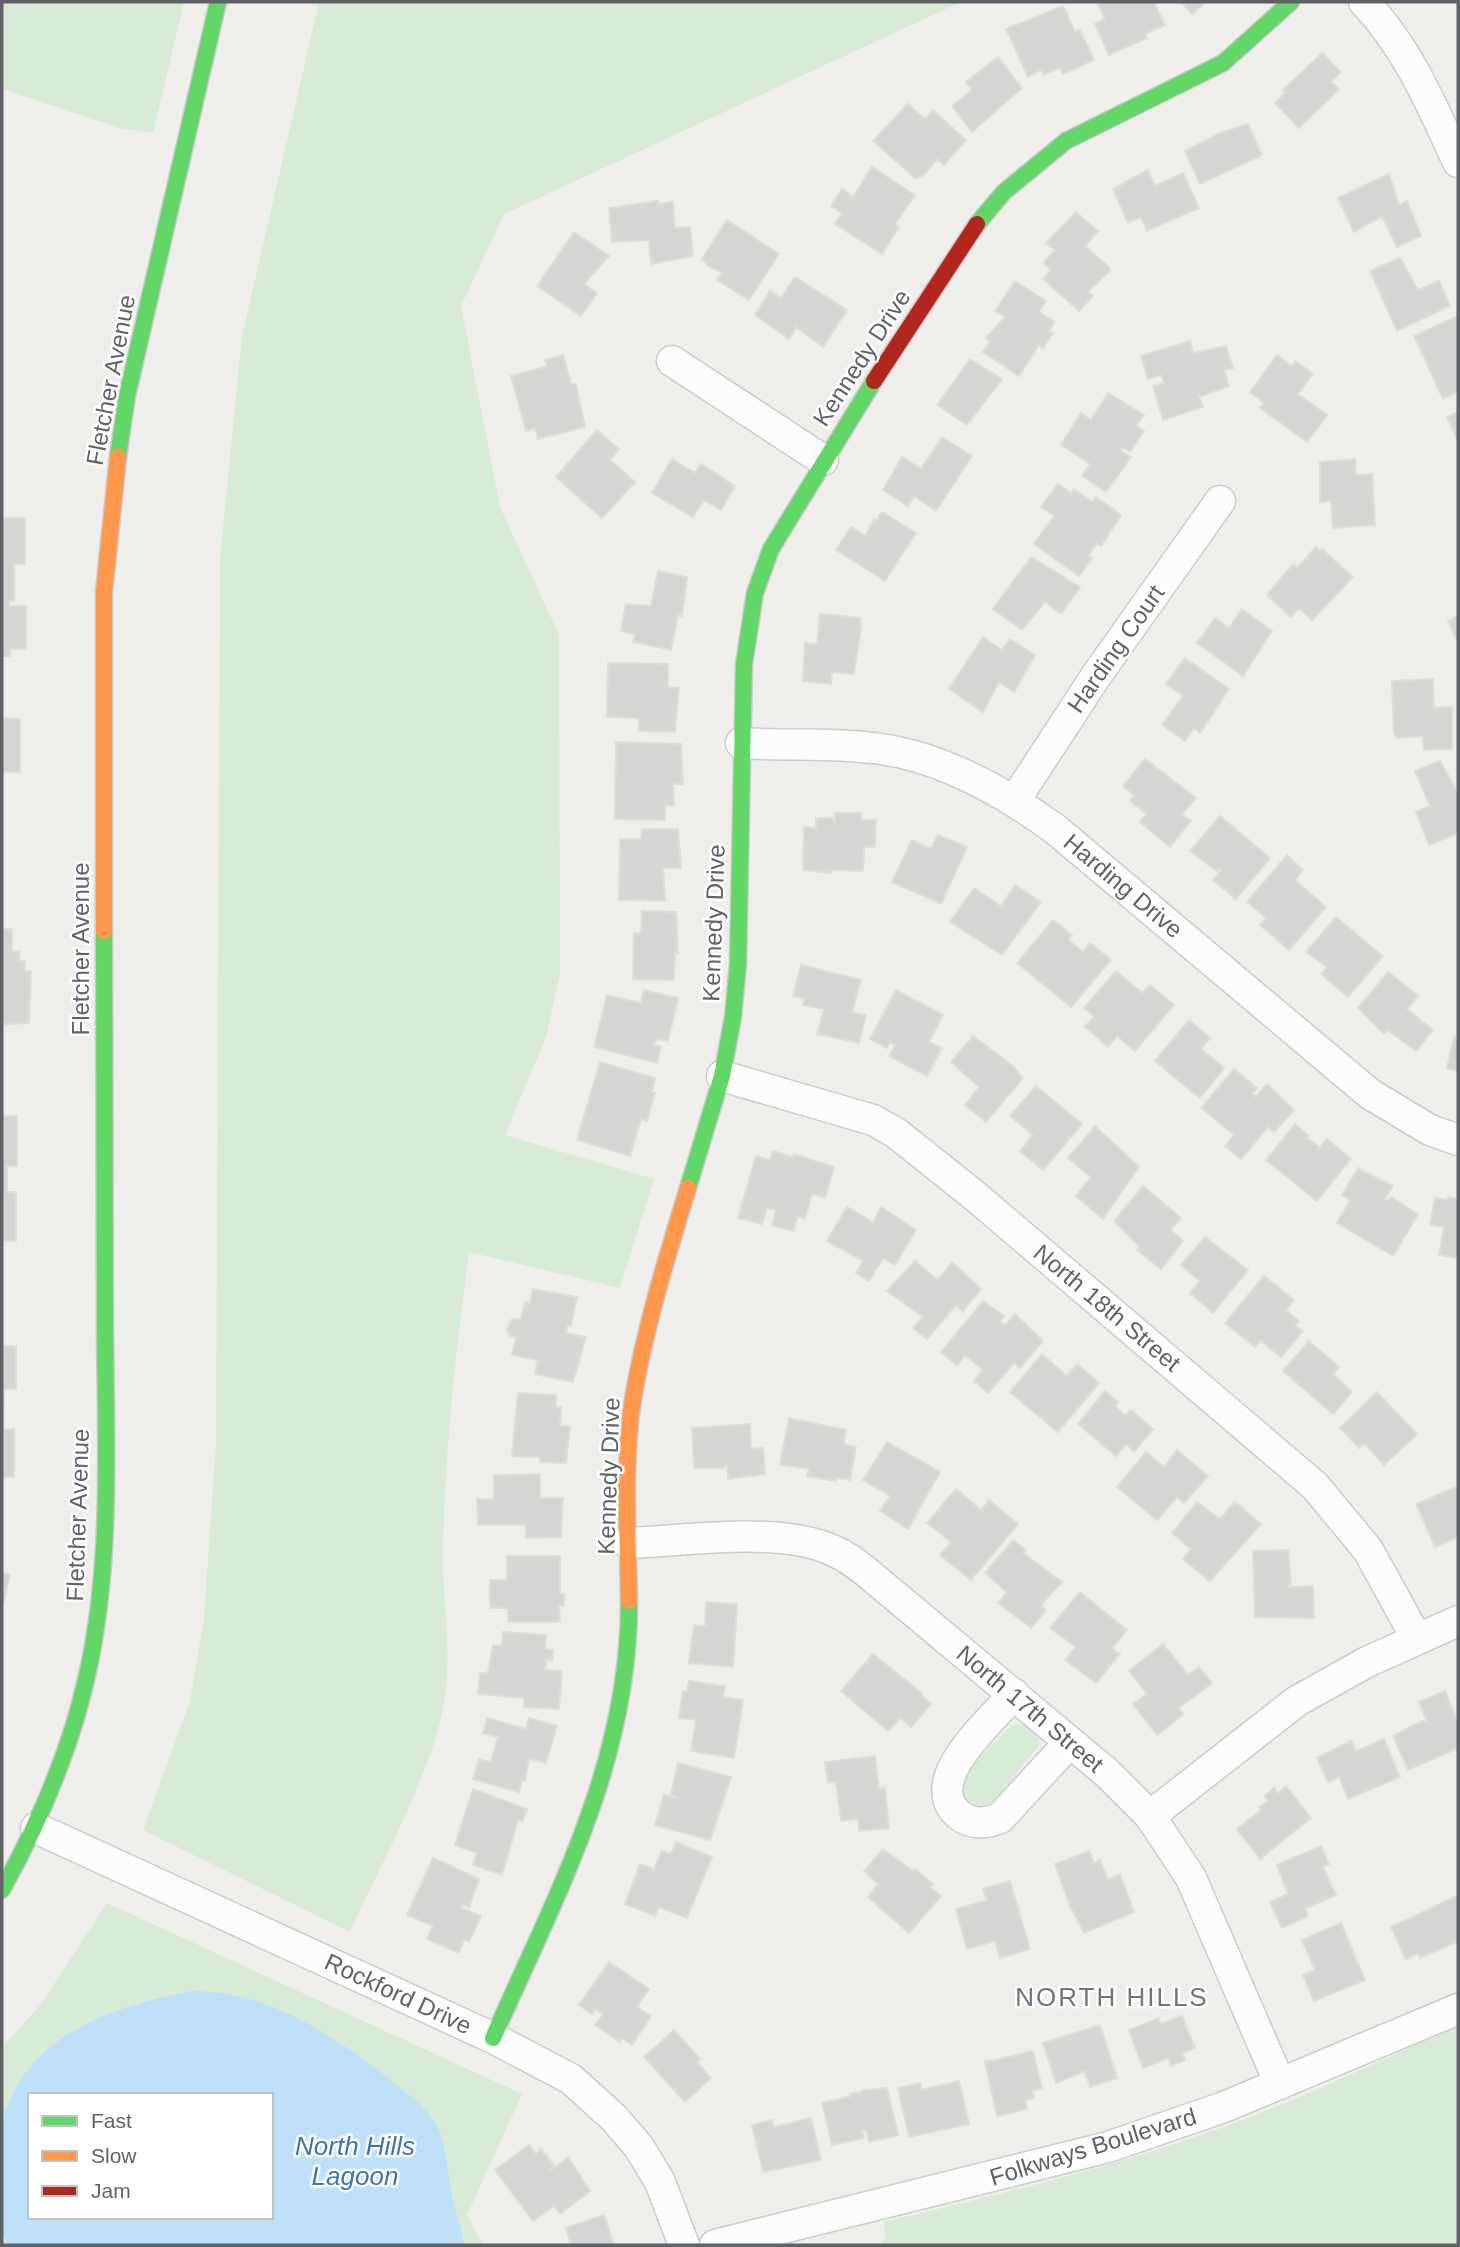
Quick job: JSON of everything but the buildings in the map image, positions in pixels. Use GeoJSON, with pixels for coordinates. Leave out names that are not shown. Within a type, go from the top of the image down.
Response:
{"type":"FeatureCollection","features":[{"type":"Feature","properties":{"kind":"street","name":"Fletcher Avenue"},"geometry":{"type":"LineString","coordinates":[[2,1890],[36,1828],[82,1699],[93,1646],[101,1575],[105,1480],[104,592],[108,539],[127,396],[218,2]]}},
{"type":"Feature","properties":{"kind":"street","name":"Kennedy Drive"},"geometry":{"type":"LineString","coordinates":[[493,2038],[568,1873],[593,1811],[611,1753],[620,1706],[627,1643],[630,1430],[638,1370],[651,1312],[722,1076],[738,964],[744,664],[755,593],[771,549],[823,460],[971,231],[1004,192],[1045,156],[1082,132],[1223,63],[1292,2]]}},
{"type":"Feature","properties":{"kind":"street"},"geometry":{"type":"LineString","coordinates":[[1364,2],[1399,43],[1418,74],[1458,162]]}},
{"type":"Feature","properties":{"kind":"street"},"geometry":{"type":"LineString","coordinates":[[672,361],[823,460]]}},
{"type":"Feature","properties":{"kind":"street","name":"Harding Court"},"geometry":{"type":"LineString","coordinates":[[1015,800],[1096,676],[1220,501]]}},
{"type":"Feature","properties":{"kind":"street","name":"Harding Drive"},"geometry":{"type":"LineString","coordinates":[[741,743],[883,749],[951,769],[1015,800],[1055,829],[1370,1094],[1430,1130],[1458,1140]]}},
{"type":"Feature","properties":{"kind":"street","name":"North 18th Street"},"geometry":{"type":"LineString","coordinates":[[722,1076],[873,1120],[896,1133],[975,1196],[1315,1486],[1368,1550],[1417,1639]]}},
{"type":"Feature","properties":{"kind":"street","name":"North 17th Street"},"geometry":{"type":"LineString","coordinates":[[628,1543],[773,1537],[805,1541],[829,1548],[860,1567],[1014,1694],[1150,1816],[1191,1878],[1280,2084]]}},
{"type":"Feature","properties":{"kind":"street"},"geometry":{"type":"LineString","coordinates":[[1150,1816],[1297,1701],[1331,1680],[1458,1621]]}},
{"type":"Feature","properties":{"kind":"street"},"geometry":{"type":"LineString","coordinates":[[1014,1694],[953,1765],[947,1780],[946,1793],[952,1807],[961,1816],[973,1822],[987,1823],[1000,1818],[1070,1742]]}},
{"type":"Feature","properties":{"kind":"street","name":"Rockford Drive"},"geometry":{"type":"LineString","coordinates":[[36,1828],[493,2038],[571,2079],[614,2118],[639,2147],[660,2182],[684,2245]]}},
{"type":"Feature","properties":{"kind":"street","name":"Folkways Boulevard"},"geometry":{"type":"LineString","coordinates":[[715,2245],[1096,2151],[1170,2127],[1280,2084],[1458,2009]]}},
{"type":"Feature","properties":{"kind":"green space"},"geometry":{"type":"Polygon","coordinates":[[[2,2],[184,2],[153,133],[120,128],[2,89],[2,2]]]}},
{"type":"Feature","properties":{"kind":"green space"},"geometry":{"type":"Polygon","coordinates":[[[319,2],[961,2],[504,214],[461,306],[500,507],[559,635],[560,974],[546,1037],[505,1135],[654,1179],[620,1288],[469,1252],[446,1473],[443,1566],[448,1659],[445,1696],[440,1723],[419,1784],[350,1932],[143,1830],[190,1701],[204,1618],[216,1443],[220,560],[242,336],[319,2]]]}},
{"type":"Feature","properties":{"kind":"green space"},"geometry":{"type":"Polygon","coordinates":[[[1015,1724],[1033,1729],[1038,1736],[1039,1745],[996,1800],[983,1806],[970,1804],[963,1797],[961,1790],[966,1776],[986,1751],[1015,1724]]]}},
{"type":"Feature","properties":{"kind":"green space","name":"North Hills Lagoon"},"geometry":{"type":"Polygon","coordinates":[[[107,1903],[522,2094],[467,2215],[483,2245],[2,2245],[2,2048],[41,2004],[107,1903]]]}},
{"type":"Feature","properties":{"kind":"green space"},"geometry":{"type":"Polygon","coordinates":[[[1458,2026],[1458,2245],[881,2245],[885,2237],[884,2222],[1070,2175],[1208,2133],[1305,2095],[1458,2026]]]}},
{"type":"Feature","properties":{"kind":"water","name":"North Hills Lagoon"},"geometry":{"type":"Polygon","coordinates":[[[193,1991],[221,1993],[273,2007],[344,2046],[408,2094],[437,2126],[441,2134],[464,2245],[8,2245],[2,2232],[1,2134],[13,2093],[29,2068],[51,2047],[75,2030],[132,2006],[193,1991]]]}},
{"type":"Feature","properties":{"kind":"traffic: fast"},"geometry":{"type":"LineString","coordinates":[[118,457],[127,396],[218,2]]}},
{"type":"Feature","properties":{"kind":"traffic: fast"},"geometry":{"type":"LineString","coordinates":[[977,224],[1004,192],[1066,141],[1223,63],[1291,2]]}},
{"type":"Feature","properties":{"kind":"traffic: fast"},"geometry":{"type":"LineString","coordinates":[[688,1188],[722,1076],[733,1017],[738,964],[744,664],[755,593],[771,549],[874,381]]}},
{"type":"Feature","properties":{"kind":"traffic: fast"},"geometry":{"type":"LineString","coordinates":[[2,1890],[40,1814],[71,1735],[86,1680],[101,1589],[106,1497],[104,931]]}},
{"type":"Feature","properties":{"kind":"traffic: fast"},"geometry":{"type":"LineString","coordinates":[[493,2038],[564,1879],[603,1772],[617,1717],[626,1660],[629,1601]]}},
{"type":"Feature","properties":{"kind":"traffic: slow"},"geometry":{"type":"LineString","coordinates":[[104,931],[104,592],[118,457]]}},
{"type":"Feature","properties":{"kind":"traffic: slow"},"geometry":{"type":"LineString","coordinates":[[629,1601],[627,1474],[633,1399],[650,1319],[688,1188]]}},
{"type":"Feature","properties":{"kind":"traffic: jam"},"geometry":{"type":"LineString","coordinates":[[874,381],[977,224]]}},
{"type":"Feature","properties":{"kind":"district","name":"NORTH HILLS"},"geometry":{"type":"Point","coordinates":[1112,1997]}}]}
